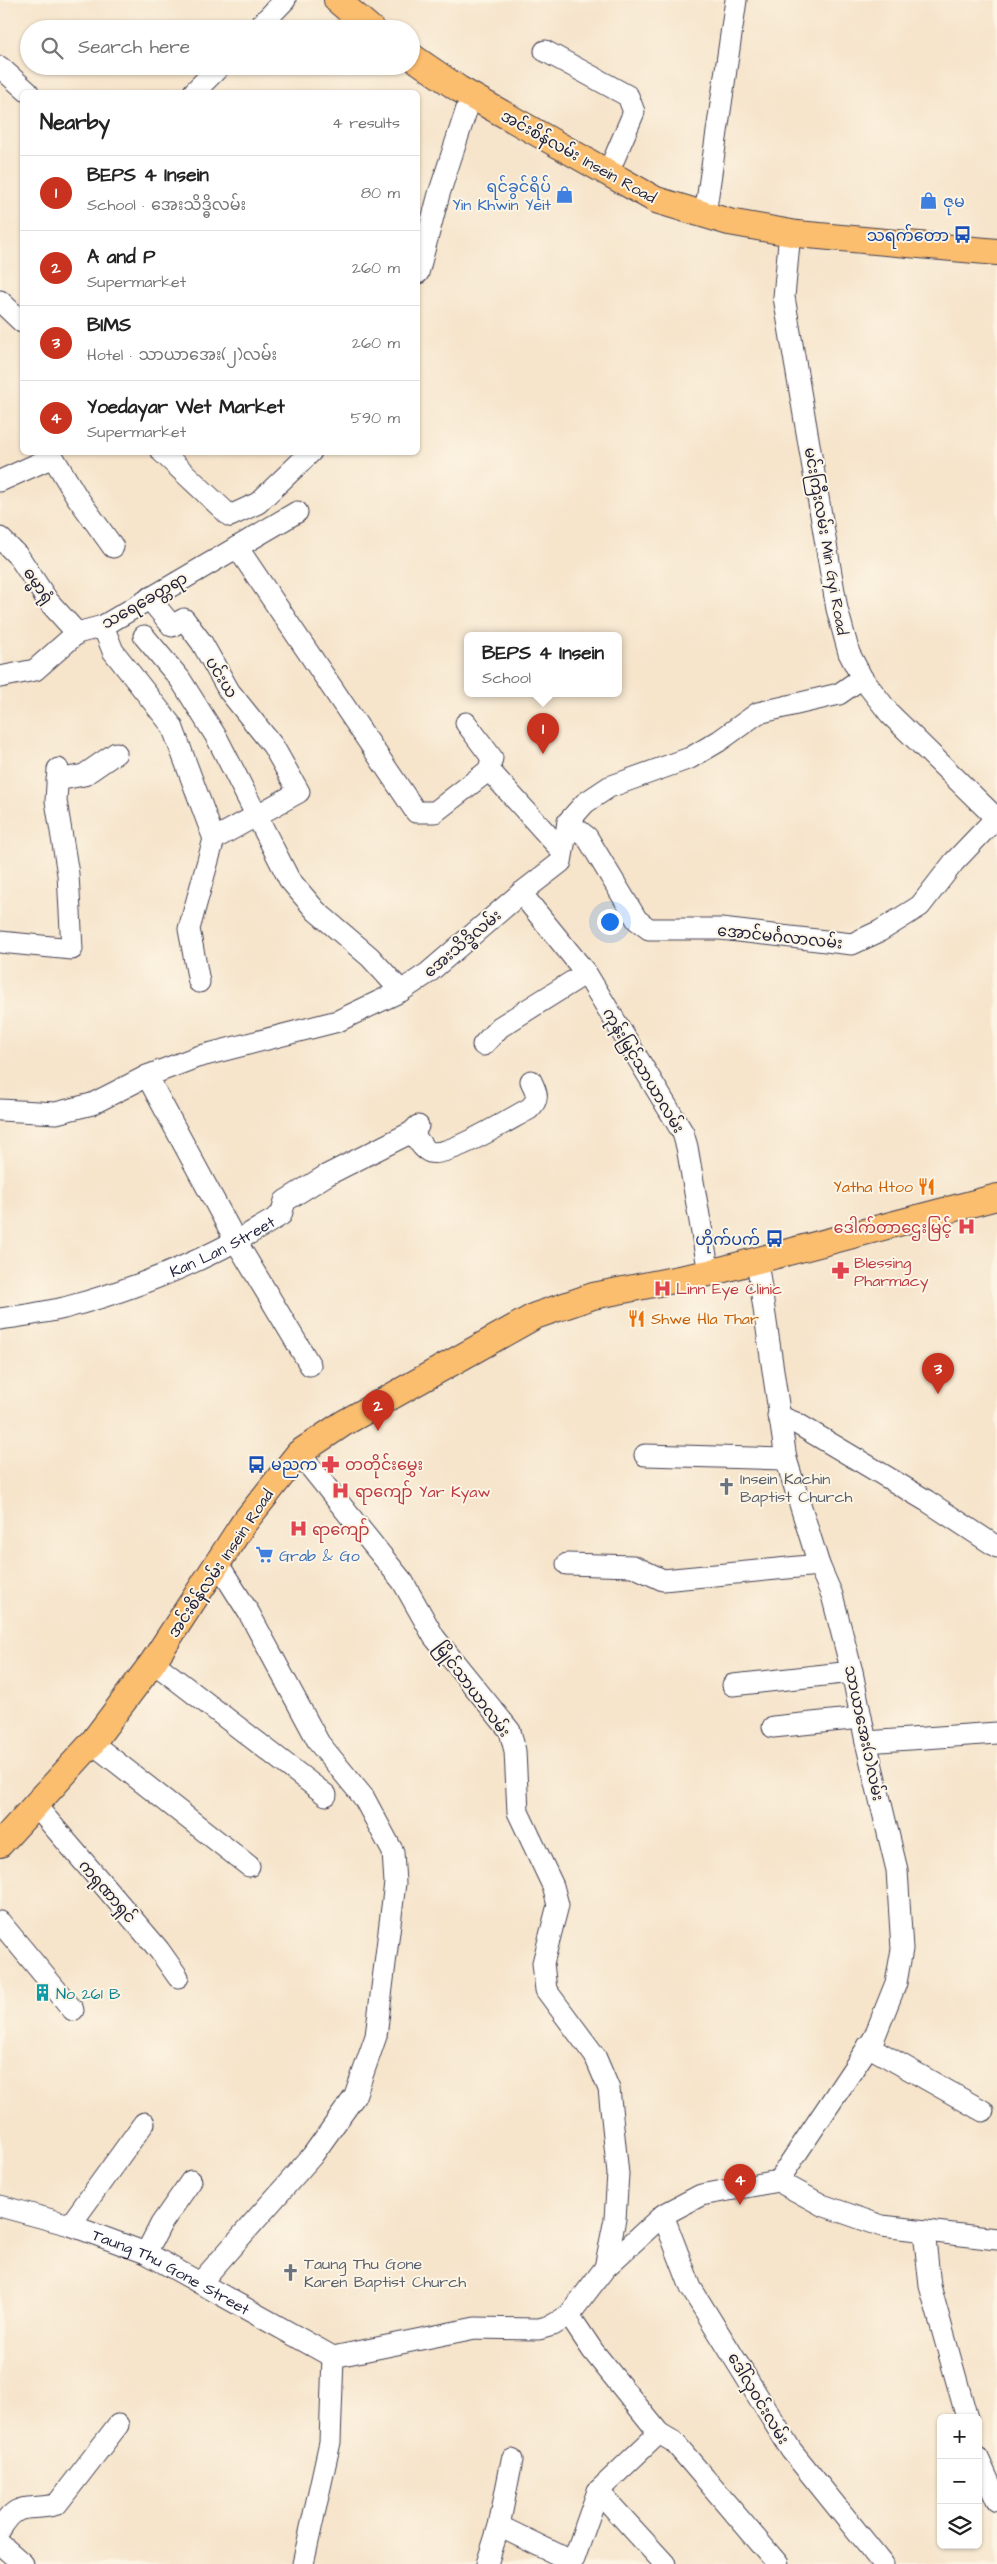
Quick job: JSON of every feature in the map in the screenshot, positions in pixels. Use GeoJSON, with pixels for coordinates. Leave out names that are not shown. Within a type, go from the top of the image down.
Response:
{"type":"FeatureCollection","features":[{"type":"Feature","properties":{"kind":"main road"},"geometry":{"type":"LineString","coordinates":[[336,0],[360,20]]}},
{"type":"Feature","properties":{"kind":"main road","name":"အင်းစိန်လမ်း Insein Road"},"geometry":{"type":"LineString","coordinates":[[420,62],[471,96],[656,200],[729,222],[790,232],[997,252]]}},
{"type":"Feature","properties":{"kind":"main road","name":"အင်းစိန်လမ်း Insein Road"},"geometry":{"type":"LineString","coordinates":[[0,1844],[92,1744],[153,1662],[243,1524],[299,1453],[344,1423],[535,1316],[593,1296],[709,1273],[997,1197]]}},
{"type":"Feature","properties":{"kind":"street"},"geometry":{"type":"LineString","coordinates":[[266,20],[285,0]]}},
{"type":"Feature","properties":{"kind":"street"},"geometry":{"type":"LineString","coordinates":[[705,215],[736,0]]}},
{"type":"Feature","properties":{"kind":"street"},"geometry":{"type":"LineString","coordinates":[[545,51],[628,96],[634,112],[608,173]]}},
{"type":"Feature","properties":{"kind":"street"},"geometry":{"type":"LineString","coordinates":[[0,68],[26,90]]}},
{"type":"Feature","properties":{"kind":"street"},"geometry":{"type":"LineString","coordinates":[[201,90],[213,75]]}},
{"type":"Feature","properties":{"kind":"street"},"geometry":{"type":"LineString","coordinates":[[420,265],[439,194],[471,96]]}},
{"type":"Feature","properties":{"kind":"street","name":"မင်းကြီးလမ်း Min Gyi Road"},"geometry":{"type":"LineString","coordinates":[[790,232],[784,297],[837,609],[849,653],[862,678],[890,714],[996,818]]}},
{"type":"Feature","properties":{"kind":"street"},"geometry":{"type":"LineString","coordinates":[[0,301],[20,320]]}},
{"type":"Feature","properties":{"kind":"street"},"geometry":{"type":"LineString","coordinates":[[165,455],[230,516],[258,503],[308,455]]}},
{"type":"Feature","properties":{"kind":"street"},"geometry":{"type":"LineString","coordinates":[[0,481],[53,457],[77,497],[113,546]]}},
{"type":"Feature","properties":{"kind":"street","name":"သရေခေတ္တရာ"},"geometry":{"type":"LineString","coordinates":[[0,677],[35,670],[77,633],[103,626],[297,512]]}},
{"type":"Feature","properties":{"kind":"street","name":"ဓမ္မာရုံ"},"geometry":{"type":"LineString","coordinates":[[0,538],[19,557],[48,601],[77,633]]}},
{"type":"Feature","properties":{"kind":"street"},"geometry":{"type":"LineString","coordinates":[[237,547],[416,812],[435,812],[489,770],[492,758],[466,724]]}},
{"type":"Feature","properties":{"kind":"street","name":"ပင်းယ"},"geometry":{"type":"LineString","coordinates":[[149,598],[172,626],[184,619],[202,643],[229,691],[273,746],[298,792],[257,815]]}},
{"type":"Feature","properties":{"kind":"street"},"geometry":{"type":"LineString","coordinates":[[103,626],[113,651],[172,726],[214,839],[189,929],[199,982]]}},
{"type":"Feature","properties":{"kind":"street"},"geometry":{"type":"LineString","coordinates":[[144,636],[180,679],[217,738],[289,879],[316,911],[370,957],[400,991]]}},
{"type":"Feature","properties":{"kind":"street"},"geometry":{"type":"LineString","coordinates":[[568,822],[585,803],[610,787],[690,758],[719,741],[758,713],[839,694],[862,678]]}},
{"type":"Feature","properties":{"kind":"street"},"geometry":{"type":"LineString","coordinates":[[0,942],[72,949],[68,874],[56,801],[57,774],[84,775],[116,753]]}},
{"type":"Feature","properties":{"kind":"street"},"geometry":{"type":"LineString","coordinates":[[489,770],[562,851]]}},
{"type":"Feature","properties":{"kind":"street"},"geometry":{"type":"LineString","coordinates":[[214,839],[257,815]]}},
{"type":"Feature","properties":{"kind":"street","name":"အောင်မင်္ဂလာလမ်း"},"geometry":{"type":"LineString","coordinates":[[568,822],[588,837],[637,920],[649,929],[721,929],[852,944],[880,931],[920,906],[954,862],[996,818]]}},
{"type":"Feature","properties":{"kind":"street","name":"အေးသိဒ္ဓိလမ်း"},"geometry":{"type":"LineString","coordinates":[[0,1110],[56,1113],[92,1104],[148,1076],[197,1057],[338,1021],[400,991],[428,973],[521,893],[561,862],[568,822]]}},
{"type":"Feature","properties":{"kind":"street","name":"ကုန်းမြင့်သာယာလမ်း"},"geometry":{"type":"LineString","coordinates":[[521,893],[586,973],[683,1133],[709,1273]]}},
{"type":"Feature","properties":{"kind":"street"},"geometry":{"type":"LineString","coordinates":[[483,1045],[500,1027],[586,973]]}},
{"type":"Feature","properties":{"kind":"street"},"geometry":{"type":"LineString","coordinates":[[148,1076],[237,1243],[310,1365]]}},
{"type":"Feature","properties":{"kind":"street","name":"Kan Lan Street"},"geometry":{"type":"LineString","coordinates":[[0,1319],[62,1308],[121,1292],[237,1243],[281,1215],[285,1201],[327,1175],[415,1129],[424,1150],[432,1153],[459,1146],[529,1108],[536,1102],[538,1094],[531,1081]]}},
{"type":"Feature","properties":{"kind":"street","name":"သာယာအေး(၁)လမ်း"},"geometry":{"type":"LineString","coordinates":[[757,1261],[778,1416],[786,1459],[820,1566],[832,1595],[852,1672],[866,1742],[897,1870],[902,1949],[890,2001],[874,2038],[778,2181]]}},
{"type":"Feature","properties":{"kind":"street"},"geometry":{"type":"LineString","coordinates":[[778,1416],[796,1423],[927,1501],[997,1547]]}},
{"type":"Feature","properties":{"kind":"street","name":"မြိုင်သာယာလမ်း"},"geometry":{"type":"LineString","coordinates":[[299,1453],[403,1582],[434,1637],[510,1732],[515,1751],[518,1812],[553,1886],[558,1905],[543,1963],[546,1990],[594,2056],[608,2089],[618,2174],[615,2219],[605,2268]]}},
{"type":"Feature","properties":{"kind":"street"},"geometry":{"type":"LineString","coordinates":[[645,1455],[786,1459]]}},
{"type":"Feature","properties":{"kind":"street"},"geometry":{"type":"LineString","coordinates":[[200,2283],[312,2156],[355,2096],[376,2036],[395,1883],[392,1852],[364,1798],[319,1743],[249,1613],[218,1564]]}},
{"type":"Feature","properties":{"kind":"street"},"geometry":{"type":"LineString","coordinates":[[567,1564],[633,1566],[663,1580],[820,1566]]}},
{"type":"Feature","properties":{"kind":"street"},"geometry":{"type":"LineString","coordinates":[[153,1662],[326,1795]]}},
{"type":"Feature","properties":{"kind":"street"},"geometry":{"type":"LineString","coordinates":[[733,1685],[852,1672]]}},
{"type":"Feature","properties":{"kind":"street"},"geometry":{"type":"LineString","coordinates":[[773,1727],[861,1718]]}},
{"type":"Feature","properties":{"kind":"street"},"geometry":{"type":"LineString","coordinates":[[866,1742],[997,1733]]}},
{"type":"Feature","properties":{"kind":"street"},"geometry":{"type":"LineString","coordinates":[[92,1744],[249,1866]]}},
{"type":"Feature","properties":{"kind":"street","name":"ကရုဏာရှင်"},"geometry":{"type":"LineString","coordinates":[[36,1806],[158,1950],[178,1977]]}},
{"type":"Feature","properties":{"kind":"street"},"geometry":{"type":"LineString","coordinates":[[0,1922],[73,2010]]}},
{"type":"Feature","properties":{"kind":"street"},"geometry":{"type":"LineString","coordinates":[[868,2046],[983,2111]]}},
{"type":"Feature","properties":{"kind":"street"},"geometry":{"type":"LineString","coordinates":[[70,2225],[144,2123]]}},
{"type":"Feature","properties":{"kind":"street"},"geometry":{"type":"LineString","coordinates":[[146,2253],[161,2224],[191,2181]]}},
{"type":"Feature","properties":{"kind":"street"},"geometry":{"type":"LineString","coordinates":[[303,2564],[330,2442],[333,2357],[475,2328],[539,2329],[553,2325],[570,2315],[605,2268],[663,2215],[701,2195],[778,2181],[822,2205],[882,2226],[997,2239]]}},
{"type":"Feature","properties":{"kind":"street","name":"Taung Thu Gone Street"},"geometry":{"type":"LineString","coordinates":[[0,2206],[70,2225],[146,2253],[333,2357]]}},
{"type":"Feature","properties":{"kind":"street","name":"ဒေါ်လှဝင်းလမ်း"},"geometry":{"type":"LineString","coordinates":[[663,2215],[691,2288],[790,2450],[877,2562]]}},
{"type":"Feature","properties":{"kind":"street"},"geometry":{"type":"LineString","coordinates":[[924,2231],[930,2286],[966,2414]]}},
{"type":"Feature","properties":{"kind":"street"},"geometry":{"type":"LineString","coordinates":[[570,2315],[593,2351],[659,2433],[674,2442],[778,2564]]}},
{"type":"Feature","properties":{"kind":"street"},"geometry":{"type":"LineString","coordinates":[[0,2530],[8,2517],[25,2507],[57,2504],[118,2425]]}},
{"type":"Feature","properties":{"kind":"street"},"geometry":{"type":"LineString","coordinates":[[499,2526],[571,2561],[574,2559],[598,2491],[659,2433]]}},
{"type":"Feature","properties":{"kind":"street"},"geometry":{"type":"LineString","coordinates":[[978,2459],[997,2500]]}},
{"type":"Feature","properties":{"kind":"street"},"geometry":{"type":"LineString","coordinates":[[487,2564],[499,2526],[512,2460]]}},
{"type":"Feature","properties":{"kind":"street"},"geometry":{"type":"LineString","coordinates":[[598,2491],[665,2564]]}},
{"type":"Feature","properties":{"kind":"street"},"geometry":{"type":"LineString","coordinates":[[0,2544],[23,2564]]}},
{"type":"Feature","properties":{"kind":"place","name":"ရင်ခွင်ရိပ် Yin Khwin Yeit"},"geometry":{"type":"Point","coordinates":[565,195]}},
{"type":"Feature","properties":{"kind":"place","name":"ဇုမ"},"geometry":{"type":"Point","coordinates":[929,201]}},
{"type":"Feature","properties":{"kind":"place","name":"သရက်တော"},"geometry":{"type":"Point","coordinates":[963,235]}},
{"type":"Feature","properties":{"kind":"place","name":"BEPS 4 Insein"},"geometry":{"type":"Point","coordinates":[543,754]}},
{"type":"Feature","properties":{"kind":"place","name":"Yatha Htoo"},"geometry":{"type":"Point","coordinates":[927,1186]}},
{"type":"Feature","properties":{"kind":"place","name":"ဒေါက်တာဌေးမြင့်"},"geometry":{"type":"Point","coordinates":[966,1227]}},
{"type":"Feature","properties":{"kind":"place","name":"ဟိုက်ပက်"},"geometry":{"type":"Point","coordinates":[774,1239]}},
{"type":"Feature","properties":{"kind":"place","name":"Blessing Pharmacy"},"geometry":{"type":"Point","coordinates":[840,1271]}},
{"type":"Feature","properties":{"kind":"place","name":"Linn Eye Clinic"},"geometry":{"type":"Point","coordinates":[662,1288]}},
{"type":"Feature","properties":{"kind":"place","name":"Shwe Hla Thar"},"geometry":{"type":"Point","coordinates":[637,1318]}},
{"type":"Feature","properties":{"kind":"place","name":"BIMS"},"geometry":{"type":"Point","coordinates":[938,1394]}},
{"type":"Feature","properties":{"kind":"place","name":"A and P"},"geometry":{"type":"Point","coordinates":[378,1431]}},
{"type":"Feature","properties":{"kind":"place","name":"မညက"},"geometry":{"type":"Point","coordinates":[257,1464]}},
{"type":"Feature","properties":{"kind":"place","name":"တတိုင်းမွှေး"},"geometry":{"type":"Point","coordinates":[331,1464]}},
{"type":"Feature","properties":{"kind":"place","name":"Insein Kachin Baptist Church"},"geometry":{"type":"Point","coordinates":[726,1487]}},
{"type":"Feature","properties":{"kind":"place","name":"ရာကျော် Yar Kyaw"},"geometry":{"type":"Point","coordinates":[341,1491]}},
{"type":"Feature","properties":{"kind":"place","name":"ရာကျော်"},"geometry":{"type":"Point","coordinates":[298,1529]}},
{"type":"Feature","properties":{"kind":"place","name":"Grab & Go"},"geometry":{"type":"Point","coordinates":[265,1555]}},
{"type":"Feature","properties":{"kind":"place","name":"No 261 B"},"geometry":{"type":"Point","coordinates":[42,1993]}},
{"type":"Feature","properties":{"kind":"place","name":"Yoedayar Wet Market"},"geometry":{"type":"Point","coordinates":[740,2205]}},
{"type":"Feature","properties":{"kind":"place","name":"Taung Thu Gone Karen Baptist Church"},"geometry":{"type":"Point","coordinates":[290,2272]}}]}
